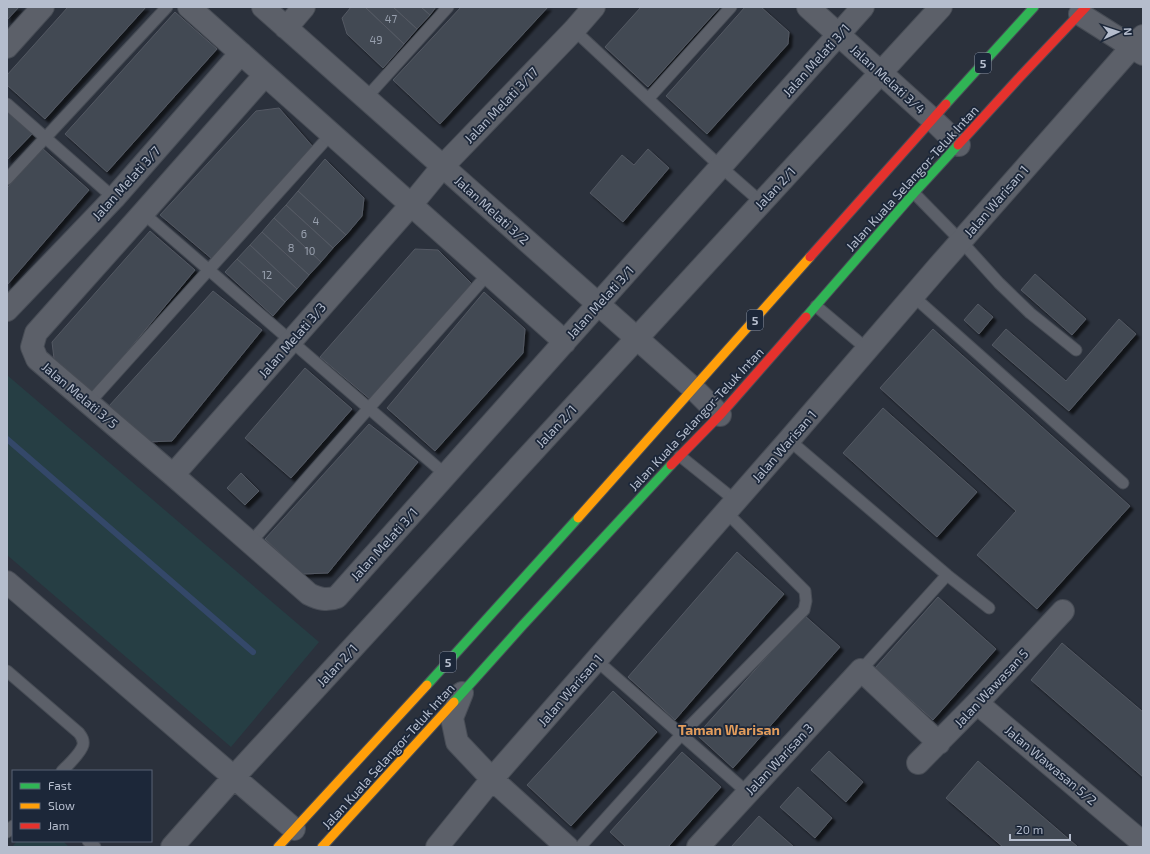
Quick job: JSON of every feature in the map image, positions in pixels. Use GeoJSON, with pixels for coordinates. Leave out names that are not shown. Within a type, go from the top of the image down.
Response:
{"type":"FeatureCollection","features":[{"type":"Feature","properties":{"kind":"highway","name":"Jalan Kuala Selangor-Teluk Intan"},"geometry":{"type":"LineString","coordinates":[[278,847],[542,559],[932,119],[1034,7]]}},
{"type":"Feature","properties":{"kind":"highway","name":"Jalan Kuala Selangor-Teluk Intan"},"geometry":{"type":"LineString","coordinates":[[322,847],[522,626],[720,415],[914,193],[1018,79],[1083,11]]}},
{"type":"Feature","properties":{"kind":"street"},"geometry":{"type":"LineString","coordinates":[[7,47],[43,7]]}},
{"type":"Feature","properties":{"kind":"street"},"geometry":{"type":"LineString","coordinates":[[189,7],[565,342]]}},
{"type":"Feature","properties":{"kind":"street","name":"Jalan Melati 3/2"},"geometry":{"type":"LineString","coordinates":[[263,7],[637,338],[694,389],[720,415]]}},
{"type":"Feature","properties":{"kind":"street"},"geometry":{"type":"LineString","coordinates":[[286,28],[304,7]]}},
{"type":"Feature","properties":{"kind":"street","name":"Jalan Melati 3/17"},"geometry":{"type":"LineString","coordinates":[[411,205],[443,166],[574,30],[594,7]]}},
{"type":"Feature","properties":{"kind":"street","name":"Jalan Melati 3/4"},"geometry":{"type":"LineString","coordinates":[[808,7],[959,145]]}},
{"type":"Feature","properties":{"kind":"street","name":"Jalan Melati 3/1"},"geometry":{"type":"LineString","coordinates":[[337,597],[863,7]]}},
{"type":"Feature","properties":{"kind":"street","name":"Jalan 2/1"},"geometry":{"type":"LineString","coordinates":[[172,847],[234,777],[941,7]]}},
{"type":"Feature","properties":{"kind":"street"},"geometry":{"type":"LineString","coordinates":[[1083,11],[1139,46]]}},
{"type":"Feature","properties":{"kind":"street","name":"Jalan Warisan 1"},"geometry":{"type":"LineString","coordinates":[[437,847],[492,779],[731,507],[961,241],[1139,46]]}},
{"type":"Feature","properties":{"kind":"street","name":"Jalan Melati 3/7"},"geometry":{"type":"LineString","coordinates":[[7,310],[114,198],[241,53]]}},
{"type":"Feature","properties":{"kind":"street","name":"Jalan Melati 3/5"},"geometry":{"type":"LineString","coordinates":[[265,75],[144,213],[36,332],[32,347],[37,359],[309,594],[317,598],[324,599],[337,597]]}},
{"type":"Feature","properties":{"kind":"street","name":"Jalan Melati 3/3"},"geometry":{"type":"LineString","coordinates":[[173,475],[411,205]]}},
{"type":"Feature","properties":{"kind":"street"},"geometry":{"type":"LineString","coordinates":[[7,582],[294,829]]}},
{"type":"Feature","properties":{"kind":"street","name":"Jalan Wawasan 5"},"geometry":{"type":"LineString","coordinates":[[918,763],[977,704],[1063,611]]}},
{"type":"Feature","properties":{"kind":"street"},"geometry":{"type":"LineString","coordinates":[[861,670],[938,743]]}},
{"type":"Feature","properties":{"kind":"street","name":"Jalan Warisan 3"},"geometry":{"type":"LineString","coordinates":[[698,847],[861,670]]}},
{"type":"Feature","properties":{"kind":"street"},"geometry":{"type":"LineString","coordinates":[[462,693],[452,718],[457,742],[492,779],[567,847]]}},
{"type":"Feature","properties":{"kind":"street","name":"Jalan Wawasan 5/2"},"geometry":{"type":"LineString","coordinates":[[977,704],[1143,843]]}},
{"type":"Feature","properties":{"kind":"lane"},"geometry":{"type":"LineString","coordinates":[[7,179],[167,7]]}},
{"type":"Feature","properties":{"kind":"lane"},"geometry":{"type":"LineString","coordinates":[[366,98],[448,7]]}},
{"type":"Feature","properties":{"kind":"lane"},"geometry":{"type":"LineString","coordinates":[[648,99],[731,7]]}},
{"type":"Feature","properties":{"kind":"lane"},"geometry":{"type":"LineString","coordinates":[[574,30],[721,167],[761,202]]}},
{"type":"Feature","properties":{"kind":"lane"},"geometry":{"type":"LineString","coordinates":[[7,104],[114,198]]}},
{"type":"Feature","properties":{"kind":"lane"},"geometry":{"type":"LineString","coordinates":[[89,403],[332,134]]}},
{"type":"Feature","properties":{"kind":"lane"},"geometry":{"type":"LineString","coordinates":[[914,193],[1004,288],[1030,313],[1076,350]]}},
{"type":"Feature","properties":{"kind":"lane"},"geometry":{"type":"LineString","coordinates":[[144,213],[446,475]]}},
{"type":"Feature","properties":{"kind":"lane"},"geometry":{"type":"LineString","coordinates":[[250,543],[488,274]]}},
{"type":"Feature","properties":{"kind":"lane"},"geometry":{"type":"LineString","coordinates":[[913,296],[1123,483]]}},
{"type":"Feature","properties":{"kind":"lane"},"geometry":{"type":"LineString","coordinates":[[816,306],[867,349]]}},
{"type":"Feature","properties":{"kind":"lane"},"geometry":{"type":"LineString","coordinates":[[789,440],[947,575],[989,608]]}},
{"type":"Feature","properties":{"kind":"lane"},"geometry":{"type":"LineString","coordinates":[[580,847],[681,735],[804,610],[806,600],[804,591],[731,507],[680,456]]}},
{"type":"Feature","properties":{"kind":"lane"},"geometry":{"type":"LineString","coordinates":[[861,670],[947,575]]}},
{"type":"Feature","properties":{"kind":"lane"},"geometry":{"type":"LineString","coordinates":[[596,660],[748,793]]}},
{"type":"Feature","properties":{"kind":"lane"},"geometry":{"type":"LineString","coordinates":[[7,671],[83,738],[84,744],[63,770]]}},
{"type":"Feature","properties":{"kind":"green space"},"geometry":{"type":"Polygon","coordinates":[[[7,375],[319,642],[231,747],[7,555],[7,375]]]}},
{"type":"Feature","properties":{"kind":"green space"},"geometry":{"type":"Polygon","coordinates":[[[16,842],[64,842],[69,847],[12,847],[16,842]]]}},
{"type":"Feature","properties":{"kind":"building"},"geometry":{"type":"Polygon","coordinates":[[[7,7],[19,7],[7,20],[7,7]]]}},
{"type":"Feature","properties":{"kind":"building"},"geometry":{"type":"Polygon","coordinates":[[[68,7],[146,7],[45,119],[7,85],[7,75],[68,7]]]}},
{"type":"Feature","properties":{"kind":"building"},"geometry":{"type":"Polygon","coordinates":[[[351,7],[365,7],[404,44],[383,68],[347,34],[342,18],[351,7]]]}},
{"type":"Feature","properties":{"kind":"building"},"geometry":{"type":"Polygon","coordinates":[[[365,7],[393,7],[417,29],[404,44],[365,7]]]}},
{"type":"Feature","properties":{"kind":"building"},"geometry":{"type":"Polygon","coordinates":[[[393,7],[421,7],[430,15],[417,29],[393,7]]]}},
{"type":"Feature","properties":{"kind":"building"},"geometry":{"type":"Polygon","coordinates":[[[421,7],[436,7],[430,15],[421,7]]]}},
{"type":"Feature","properties":{"kind":"building"},"geometry":{"type":"Polygon","coordinates":[[[461,7],[548,7],[440,124],[393,80],[461,7]]]}},
{"type":"Feature","properties":{"kind":"building"},"geometry":{"type":"Polygon","coordinates":[[[641,7],[720,7],[648,87],[605,47],[641,7]]]}},
{"type":"Feature","properties":{"kind":"building"},"geometry":{"type":"Polygon","coordinates":[[[745,7],[761,7],[789,32],[788,44],[707,134],[666,96],[745,7]]]}},
{"type":"Feature","properties":{"kind":"building"},"geometry":{"type":"Polygon","coordinates":[[[175,12],[217,49],[107,172],[65,134],[175,12]]]}},
{"type":"Feature","properties":{"kind":"building"},"geometry":{"type":"Polygon","coordinates":[[[7,108],[33,133],[7,160],[7,108]]]}},
{"type":"Feature","properties":{"kind":"building"},"geometry":{"type":"Polygon","coordinates":[[[279,108],[314,148],[212,259],[160,215],[256,111],[279,108]]]}},
{"type":"Feature","properties":{"kind":"building"},"geometry":{"type":"Polygon","coordinates":[[[42,148],[89,190],[7,285],[7,188],[42,148]]]}},
{"type":"Feature","properties":{"kind":"building"},"geometry":{"type":"Polygon","coordinates":[[[648,149],[669,168],[623,222],[590,193],[622,155],[634,165],[648,149]]]}},
{"type":"Feature","properties":{"kind":"building"},"geometry":{"type":"Polygon","coordinates":[[[325,159],[364,198],[362,216],[346,235],[298,191],[325,159]]]}},
{"type":"Feature","properties":{"kind":"building"},"geometry":{"type":"Polygon","coordinates":[[[298,191],[346,235],[333,248],[286,205],[298,191]]]}},
{"type":"Feature","properties":{"kind":"building"},"geometry":{"type":"Polygon","coordinates":[[[286,205],[333,248],[321,262],[274,218],[286,205]]]}},
{"type":"Feature","properties":{"kind":"building"},"geometry":{"type":"Polygon","coordinates":[[[274,218],[321,262],[309,275],[262,232],[274,218]]]}},
{"type":"Feature","properties":{"kind":"building"},"geometry":{"type":"Polygon","coordinates":[[[150,231],[195,270],[92,394],[55,367],[52,342],[150,231]]]}},
{"type":"Feature","properties":{"kind":"building"},"geometry":{"type":"Polygon","coordinates":[[[262,232],[309,275],[297,289],[250,245],[262,232]]]}},
{"type":"Feature","properties":{"kind":"building"},"geometry":{"type":"Polygon","coordinates":[[[250,245],[297,289],[285,302],[237,259],[250,245]]]}},
{"type":"Feature","properties":{"kind":"building"},"geometry":{"type":"Polygon","coordinates":[[[415,249],[438,250],[475,287],[371,400],[320,357],[415,249]]]}},
{"type":"Feature","properties":{"kind":"building"},"geometry":{"type":"Polygon","coordinates":[[[237,259],[285,302],[273,316],[225,272],[237,259]]]}},
{"type":"Feature","properties":{"kind":"building"},"geometry":{"type":"Polygon","coordinates":[[[1035,274],[1086,319],[1072,335],[1021,290],[1035,274]]]}},
{"type":"Feature","properties":{"kind":"building"},"geometry":{"type":"Polygon","coordinates":[[[213,291],[262,330],[172,441],[146,442],[109,406],[213,291]]]}},
{"type":"Feature","properties":{"kind":"building"},"geometry":{"type":"Polygon","coordinates":[[[484,292],[525,329],[523,353],[435,451],[387,408],[484,292]]]}},
{"type":"Feature","properties":{"kind":"building"},"geometry":{"type":"Polygon","coordinates":[[[978,304],[993,317],[979,334],[964,320],[978,304]]]}},
{"type":"Feature","properties":{"kind":"building"},"geometry":{"type":"Polygon","coordinates":[[[1119,319],[1136,334],[1069,411],[992,345],[1006,329],[1066,381],[1119,319]]]}},
{"type":"Feature","properties":{"kind":"building"},"geometry":{"type":"Polygon","coordinates":[[[933,329],[1130,506],[1037,609],[977,555],[1016,511],[880,388],[933,329]]]}},
{"type":"Feature","properties":{"kind":"building"},"geometry":{"type":"Polygon","coordinates":[[[305,368],[352,409],[291,478],[245,438],[305,368]]]}},
{"type":"Feature","properties":{"kind":"building"},"geometry":{"type":"Polygon","coordinates":[[[883,408],[977,492],[937,537],[843,453],[883,408]]]}},
{"type":"Feature","properties":{"kind":"building"},"geometry":{"type":"Polygon","coordinates":[[[369,424],[418,462],[328,573],[302,574],[265,539],[369,424]]]}},
{"type":"Feature","properties":{"kind":"building"},"geometry":{"type":"Polygon","coordinates":[[[241,473],[259,491],[245,505],[227,488],[241,473]]]}},
{"type":"Feature","properties":{"kind":"building"},"geometry":{"type":"Polygon","coordinates":[[[737,552],[784,594],[675,720],[628,677],[737,552]]]}},
{"type":"Feature","properties":{"kind":"building"},"geometry":{"type":"Polygon","coordinates":[[[938,597],[996,649],[933,720],[875,668],[938,597]]]}},
{"type":"Feature","properties":{"kind":"building"},"geometry":{"type":"Polygon","coordinates":[[[804,615],[840,647],[733,768],[697,735],[804,615]]]}},
{"type":"Feature","properties":{"kind":"building"},"geometry":{"type":"Polygon","coordinates":[[[1062,643],[1143,712],[1143,777],[1031,680],[1062,643]]]}},
{"type":"Feature","properties":{"kind":"building"},"geometry":{"type":"Polygon","coordinates":[[[613,691],[657,732],[571,826],[527,785],[613,691]]]}},
{"type":"Feature","properties":{"kind":"building"},"geometry":{"type":"Polygon","coordinates":[[[829,751],[863,782],[846,802],[811,770],[829,751]]]}},
{"type":"Feature","properties":{"kind":"building"},"geometry":{"type":"Polygon","coordinates":[[[682,752],[721,787],[668,847],[626,847],[610,832],[682,752]]]}},
{"type":"Feature","properties":{"kind":"building"},"geometry":{"type":"Polygon","coordinates":[[[978,761],[1078,847],[1003,847],[946,798],[978,761]]]}},
{"type":"Feature","properties":{"kind":"building"},"geometry":{"type":"Polygon","coordinates":[[[798,787],[832,818],[815,838],[780,807],[798,787]]]}},
{"type":"Feature","properties":{"kind":"building"},"geometry":{"type":"Polygon","coordinates":[[[759,816],[794,847],[731,847],[759,816]]]}},
{"type":"Feature","properties":{"kind":"waterway"},"geometry":{"type":"LineString","coordinates":[[7,439],[253,652]]}},
{"type":"Feature","properties":{"kind":"traffic: fast"},"geometry":{"type":"LineString","coordinates":[[946,104],[1034,7]]}},
{"type":"Feature","properties":{"kind":"traffic: fast"},"geometry":{"type":"LineString","coordinates":[[806,317],[958,145]]}},
{"type":"Feature","properties":{"kind":"traffic: fast"},"geometry":{"type":"LineString","coordinates":[[454,702],[671,465]]}},
{"type":"Feature","properties":{"kind":"traffic: fast"},"geometry":{"type":"LineString","coordinates":[[427,685],[578,518]]}},
{"type":"Feature","properties":{"kind":"traffic: slow"},"geometry":{"type":"LineString","coordinates":[[578,518],[810,257]]}},
{"type":"Feature","properties":{"kind":"traffic: slow"},"geometry":{"type":"LineString","coordinates":[[278,847],[427,685]]}},
{"type":"Feature","properties":{"kind":"traffic: slow"},"geometry":{"type":"LineString","coordinates":[[322,847],[454,702]]}},
{"type":"Feature","properties":{"kind":"traffic: jam"},"geometry":{"type":"LineString","coordinates":[[958,145],[1086,7]]}},
{"type":"Feature","properties":{"kind":"traffic: jam"},"geometry":{"type":"LineString","coordinates":[[810,257],[946,104]]}},
{"type":"Feature","properties":{"kind":"traffic: jam"},"geometry":{"type":"LineString","coordinates":[[671,465],[720,415],[806,317]]}},
{"type":"Feature","properties":{"kind":"district","name":"Taman Warisan"},"geometry":{"type":"Point","coordinates":[729,729]}}]}
